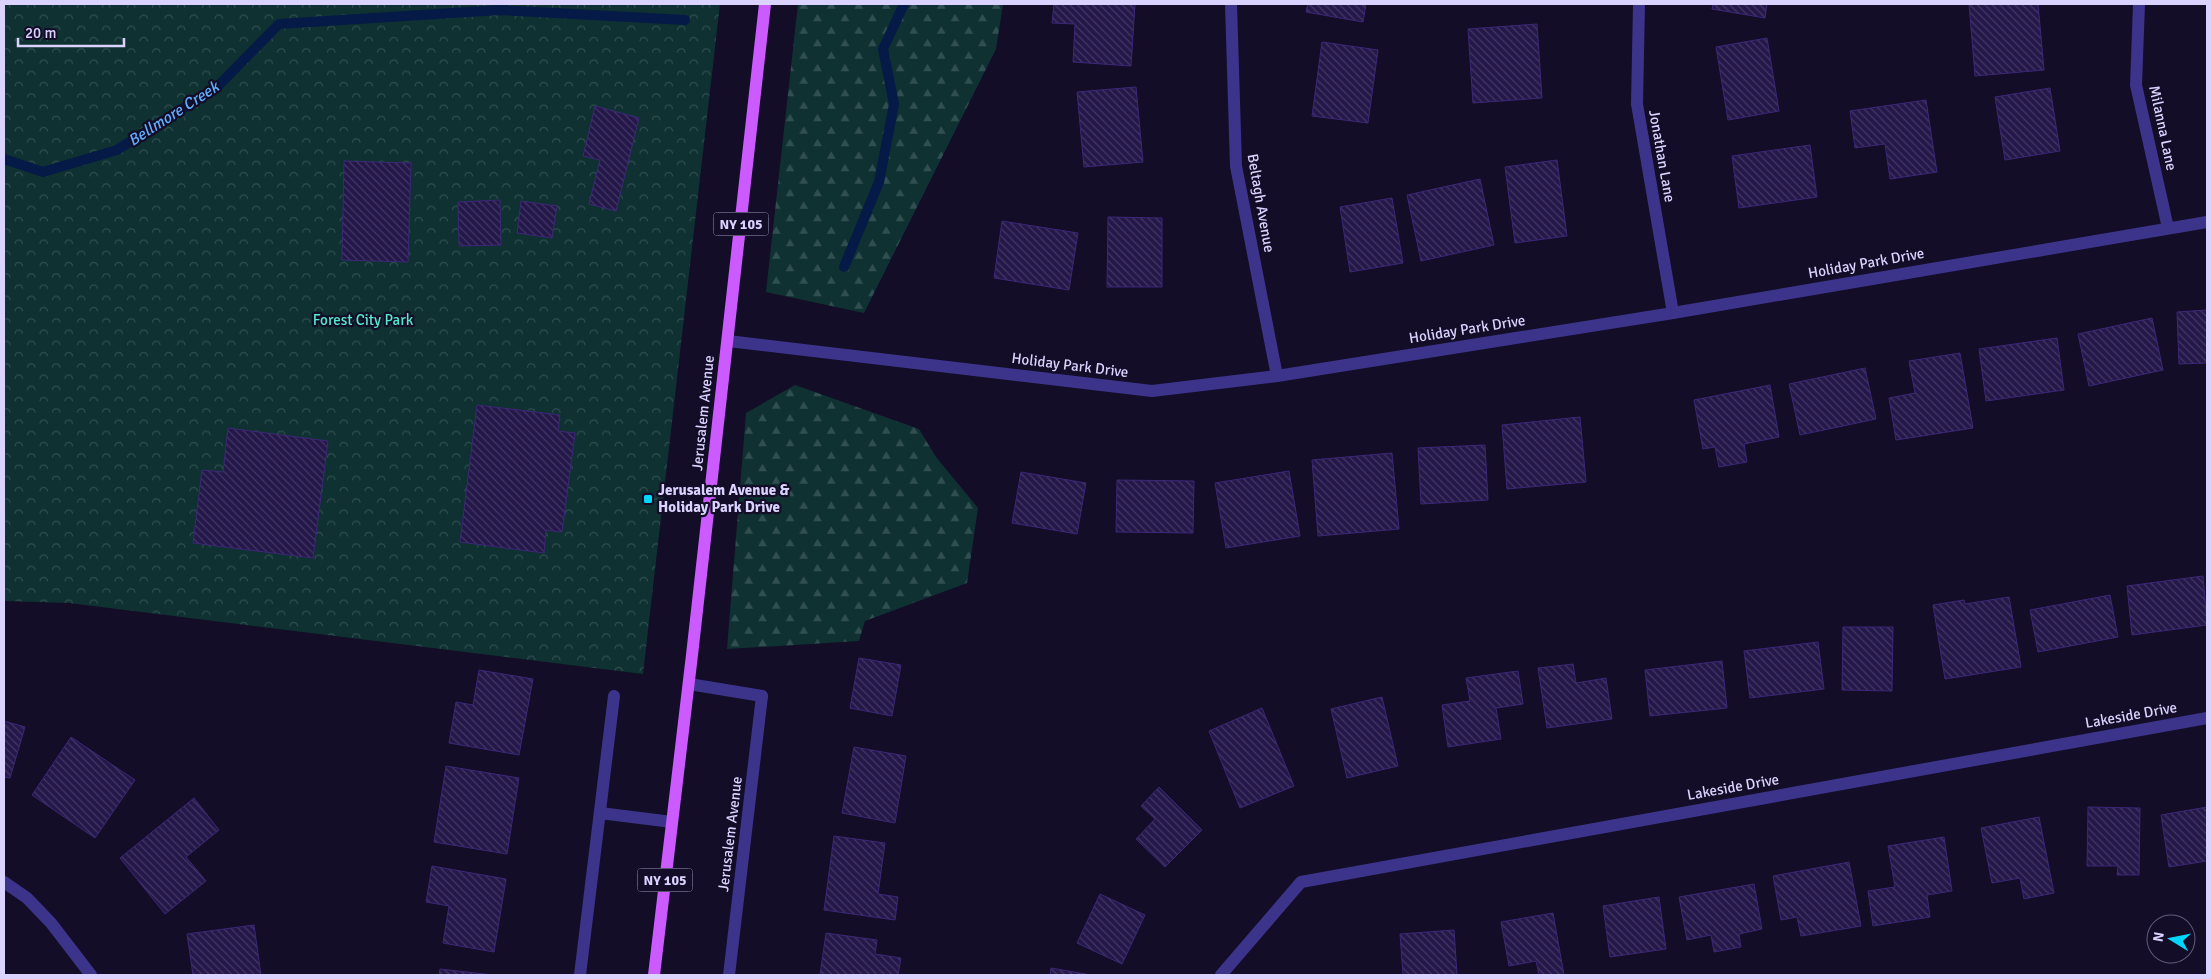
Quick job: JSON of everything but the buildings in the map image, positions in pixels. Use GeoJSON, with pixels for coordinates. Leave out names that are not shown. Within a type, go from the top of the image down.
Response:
{"type":"FeatureCollection","features":[{"type":"Feature","properties":{"kind":"main road","name":"Jerusalem Avenue"},"geometry":{"type":"LineString","coordinates":[[654,975],[689,684],[765,4]]}},
{"type":"Feature","properties":{"kind":"street","name":"Beltagh Avenue"},"geometry":{"type":"LineString","coordinates":[[1231,4],[1236,166],[1277,376]]}},
{"type":"Feature","properties":{"kind":"street","name":"Jonathan Lane"},"geometry":{"type":"LineString","coordinates":[[1639,4],[1637,104],[1673,313]]}},
{"type":"Feature","properties":{"kind":"street","name":"Milanna Lane"},"geometry":{"type":"LineString","coordinates":[[2139,4],[2136,85],[2168,228]]}},
{"type":"Feature","properties":{"kind":"street","name":"Holiday Park Drive"},"geometry":{"type":"LineString","coordinates":[[728,341],[1152,391],[1277,376],[1673,313],[2207,222]]}},
{"type":"Feature","properties":{"kind":"street","name":"Jerusalem Avenue"},"geometry":{"type":"LineString","coordinates":[[689,684],[762,696],[729,975]]}},
{"type":"Feature","properties":{"kind":"street"},"geometry":{"type":"LineString","coordinates":[[580,975],[614,696]]}},
{"type":"Feature","properties":{"kind":"street","name":"Lakeside Drive"},"geometry":{"type":"LineString","coordinates":[[1221,975],[1301,882],[2207,718]]}},
{"type":"Feature","properties":{"kind":"street"},"geometry":{"type":"LineString","coordinates":[[600,813],[672,822]]}},
{"type":"Feature","properties":{"kind":"street"},"geometry":{"type":"LineString","coordinates":[[4,882],[27,898],[51,923],[91,975]]}},
{"type":"Feature","properties":{"kind":"green space","name":"Forest City Park"},"geometry":{"type":"Polygon","coordinates":[[[4,4],[720,4],[643,674],[69,603],[4,601],[4,4]]]}},
{"type":"Feature","properties":{"kind":"green space"},"geometry":{"type":"Polygon","coordinates":[[[798,4],[1003,4],[996,49],[864,313],[766,292],[798,4]]]}},
{"type":"Feature","properties":{"kind":"green space"},"geometry":{"type":"Polygon","coordinates":[[[795,385],[919,429],[936,457],[978,508],[967,583],[865,621],[859,641],[727,649],[746,413],[795,385]]]}},
{"type":"Feature","properties":{"kind":"waterway","name":"Bellmore Creek"},"geometry":{"type":"LineString","coordinates":[[844,267],[879,182],[894,104],[883,49],[904,4]]}},
{"type":"Feature","properties":{"kind":"waterway","name":"Bellmore Creek"},"geometry":{"type":"LineString","coordinates":[[4,159],[43,172],[117,150],[217,87],[279,24],[500,10],[685,20]]}},
{"type":"Feature","properties":{"kind":"place","name":"Jerusalem Avenue & Holiday Park Drive"},"geometry":{"type":"Point","coordinates":[648,499]}}]}
